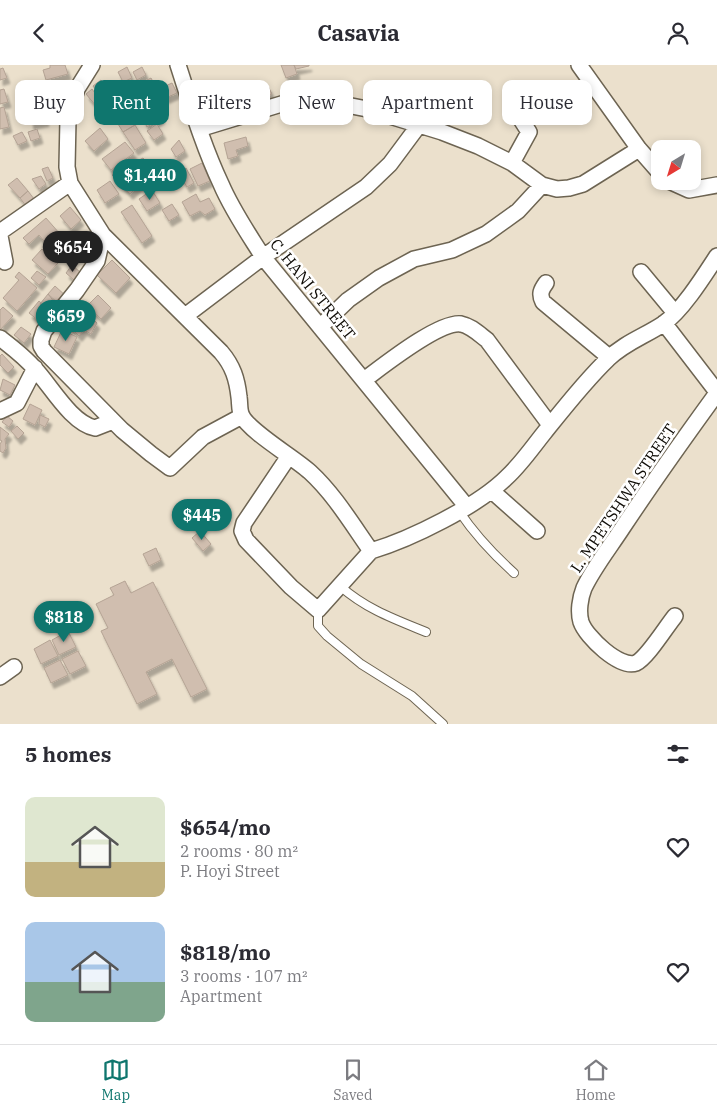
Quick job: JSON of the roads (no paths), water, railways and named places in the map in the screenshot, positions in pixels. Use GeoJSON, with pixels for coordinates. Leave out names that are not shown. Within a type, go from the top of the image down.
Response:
{"type":"FeatureCollection","features":[{"type":"Feature","properties":{"kind":"street"},"geometry":{"type":"LineString","coordinates":[[92,65],[77,89],[68,119],[67,167],[70,183],[103,235],[229,362],[234,370],[238,384],[242,416],[260,434],[310,472],[330,493],[371,551]]}},
{"type":"Feature","properties":{"kind":"street","name":"C. HANI STREET"},"geometry":{"type":"LineString","coordinates":[[178,65],[220,184],[239,220],[263,257],[364,380],[463,509]]}},
{"type":"Feature","properties":{"kind":"street"},"geometry":{"type":"LineString","coordinates":[[580,65],[651,162]]}},
{"type":"Feature","properties":{"kind":"street"},"geometry":{"type":"LineString","coordinates":[[200,129],[288,102],[326,101],[363,108]]}},
{"type":"Feature","properties":{"kind":"street"},"geometry":{"type":"LineString","coordinates":[[185,317],[263,257],[366,187],[390,164],[419,125],[442,131],[478,146],[512,163],[542,185],[557,189],[569,188],[583,183],[640,149]]}},
{"type":"Feature","properties":{"kind":"street"},"geometry":{"type":"LineString","coordinates":[[512,163],[528,131],[524,125]]}},
{"type":"Feature","properties":{"kind":"street"},"geometry":{"type":"LineString","coordinates":[[5,261],[0,234],[70,183]]}},
{"type":"Feature","properties":{"kind":"street"},"geometry":{"type":"LineString","coordinates":[[320,327],[348,300],[379,278],[414,259],[452,250],[486,234],[518,211],[542,185]]}},
{"type":"Feature","properties":{"kind":"street"},"geometry":{"type":"LineString","coordinates":[[701,188],[717,185]]}},
{"type":"Feature","properties":{"kind":"street"},"geometry":{"type":"LineString","coordinates":[[103,235],[97,261],[77,290],[44,331],[41,346],[52,360],[113,421],[170,468],[203,437],[242,416]]}},
{"type":"Feature","properties":{"kind":"street"},"geometry":{"type":"LineString","coordinates":[[289,456],[244,523],[242,531],[243,536],[249,543],[292,587],[318,610],[371,551],[403,539],[463,509],[492,491],[508,477],[609,357],[669,318],[701,280],[717,256]]}},
{"type":"Feature","properties":{"kind":"street"},"geometry":{"type":"LineString","coordinates":[[641,272],[717,393]]}},
{"type":"Feature","properties":{"kind":"street"},"geometry":{"type":"LineString","coordinates":[[546,283],[540,295],[544,302],[609,357]]}},
{"type":"Feature","properties":{"kind":"street"},"geometry":{"type":"LineString","coordinates":[[364,380],[426,337],[444,327],[455,324],[463,325],[474,330],[487,341],[550,425]]}},
{"type":"Feature","properties":{"kind":"street"},"geometry":{"type":"LineString","coordinates":[[0,338],[35,369],[80,421],[95,428],[113,421]]}},
{"type":"Feature","properties":{"kind":"street"},"geometry":{"type":"LineString","coordinates":[[0,411],[18,403],[35,369]]}},
{"type":"Feature","properties":{"kind":"street","name":"L. MPETSHWA STREET"},"geometry":{"type":"LineString","coordinates":[[675,616],[646,655],[639,662],[633,664],[626,663],[606,651],[584,630],[580,616],[580,603],[583,590],[660,472],[717,393]]}},
{"type":"Feature","properties":{"kind":"street"},"geometry":{"type":"LineString","coordinates":[[492,491],[537,531]]}},
{"type":"Feature","properties":{"kind":"street"},"geometry":{"type":"LineString","coordinates":[[0,677],[14,667]]}},
{"type":"Feature","properties":{"kind":"lane"},"geometry":{"type":"LineString","coordinates":[[463,509],[472,531],[514,573]]}},
{"type":"Feature","properties":{"kind":"lane"},"geometry":{"type":"LineString","coordinates":[[340,586],[352,597],[374,611],[426,632]]}},
{"type":"Feature","properties":{"kind":"lane"},"geometry":{"type":"LineString","coordinates":[[318,610],[318,626],[327,636],[361,664],[412,696],[442,724]]}}]}
